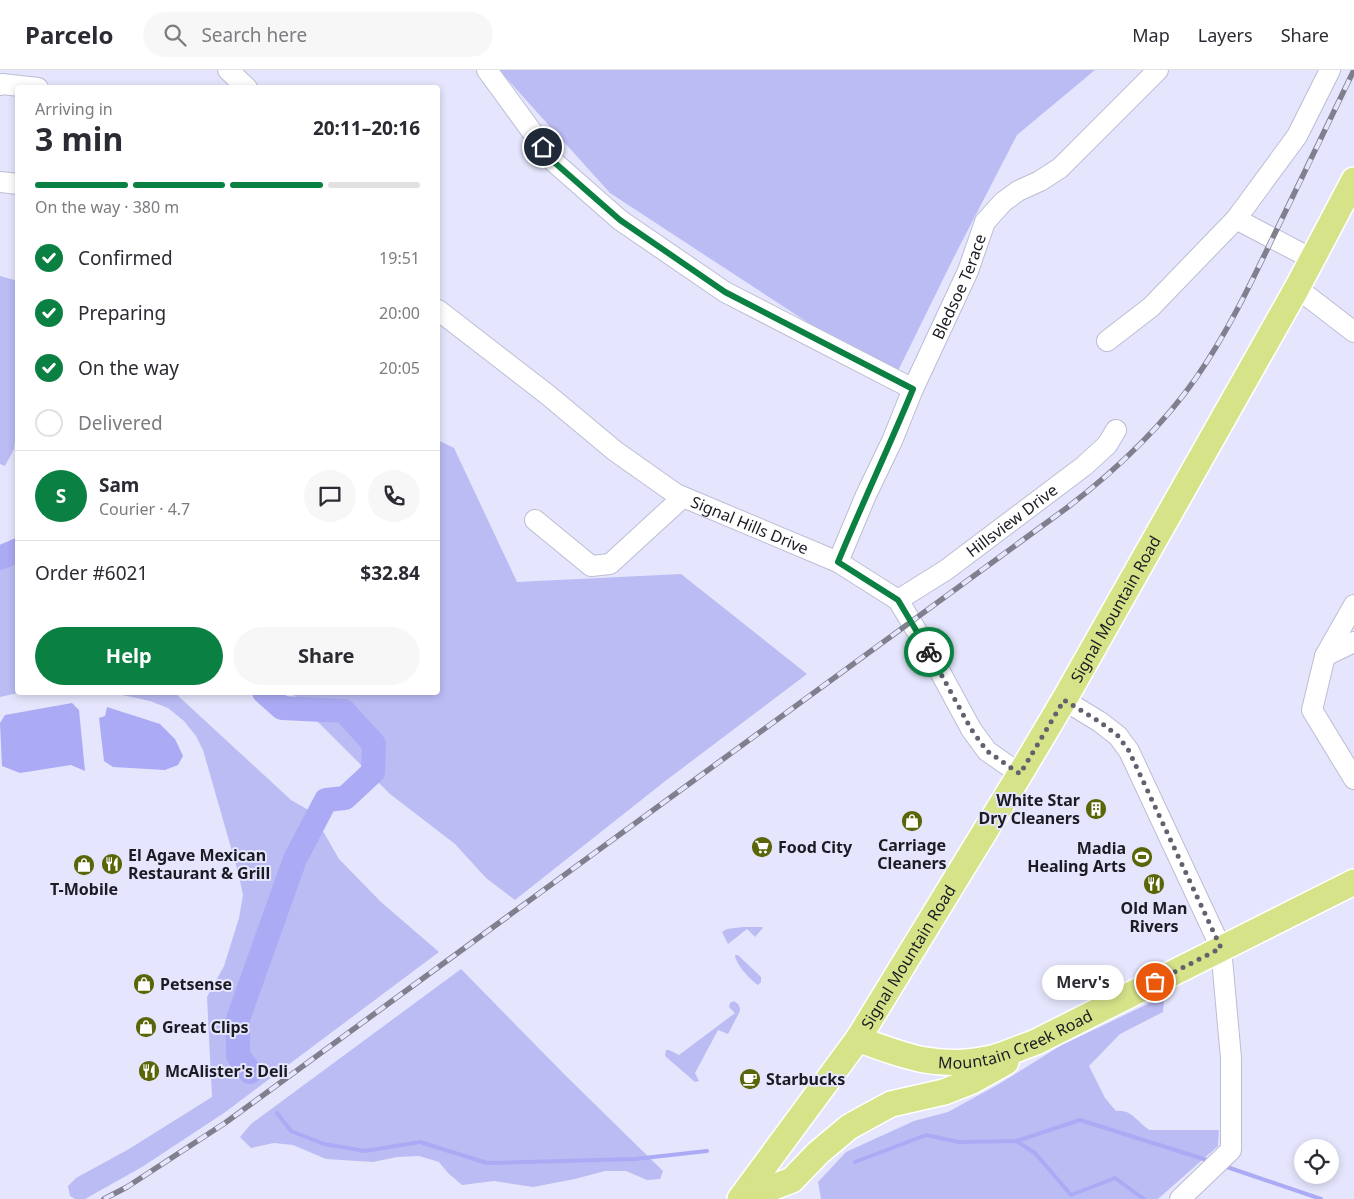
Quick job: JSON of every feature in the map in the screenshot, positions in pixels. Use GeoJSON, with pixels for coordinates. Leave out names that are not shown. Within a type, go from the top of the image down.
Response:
{"type":"FeatureCollection","features":[{"type":"Feature","properties":{"kind":"main road","name":"Signal Mountain Road"},"geometry":{"type":"LineString","coordinates":[[741,1199],[858,1039],[1020,774],[1064,700],[1297,288],[1354,180]]}},
{"type":"Feature","properties":{"kind":"main road","name":"Mountain Creek Road"},"geometry":{"type":"LineString","coordinates":[[858,1039],[905,1057],[931,1062],[963,1063],[994,1057],[1036,1042],[1354,882]]}},
{"type":"Feature","properties":{"kind":"main road"},"geometry":{"type":"LineString","coordinates":[[741,1199],[792,1180],[818,1153],[850,1127],[867,1117],[892,1104],[944,1092],[972,1081],[999,1067],[1036,1042]]}},
{"type":"Feature","properties":{"kind":"street"},"geometry":{"type":"LineString","coordinates":[[228,70],[244,85]]}},
{"type":"Feature","properties":{"kind":"street"},"geometry":{"type":"LineString","coordinates":[[486,70],[554,162],[620,220],[725,292],[913,389]]}},
{"type":"Feature","properties":{"kind":"street","name":"Bledsoe Terace"},"geometry":{"type":"LineString","coordinates":[[838,562],[913,389],[968,270],[985,222],[989,216],[1018,191],[1040,181],[1060,168],[1158,70]]}},
{"type":"Feature","properties":{"kind":"street"},"geometry":{"type":"LineString","coordinates":[[1106,341],[1151,307],[1236,220],[1297,136],[1330,70]]}},
{"type":"Feature","properties":{"kind":"street"},"geometry":{"type":"LineString","coordinates":[[0,85],[15,86]]}},
{"type":"Feature","properties":{"kind":"street"},"geometry":{"type":"LineString","coordinates":[[0,182],[15,184]]}},
{"type":"Feature","properties":{"kind":"street"},"geometry":{"type":"LineString","coordinates":[[1236,220],[1312,259]]}},
{"type":"Feature","properties":{"kind":"street"},"geometry":{"type":"LineString","coordinates":[[1297,288],[1354,332]]}},
{"type":"Feature","properties":{"kind":"street","name":"Signal Hills Drive"},"geometry":{"type":"LineString","coordinates":[[440,312],[548,395],[615,452],[676,494],[838,562],[898,600],[931,655],[971,729],[987,751],[1020,774]]}},
{"type":"Feature","properties":{"kind":"street","name":"Hillsview Drive"},"geometry":{"type":"LineString","coordinates":[[898,600],[946,570],[1084,466],[1107,445],[1116,430]]}},
{"type":"Feature","properties":{"kind":"street"},"geometry":{"type":"LineString","coordinates":[[535,520],[591,566],[610,564],[683,497]]}},
{"type":"Feature","properties":{"kind":"street"},"geometry":{"type":"LineString","coordinates":[[1354,605],[1325,656],[1312,710],[1354,779]]}},
{"type":"Feature","properties":{"kind":"street"},"geometry":{"type":"LineString","coordinates":[[1325,656],[1354,642]]}},
{"type":"Feature","properties":{"kind":"street"},"geometry":{"type":"LineString","coordinates":[[1064,700],[1100,722],[1118,736],[1129,751],[1221,948],[1231,1058],[1230,1150],[1180,1199]]}},
{"type":"Feature","properties":{"kind":"shaded area"},"geometry":{"type":"Polygon","coordinates":[[[499,70],[1095,70],[1017,135],[894,379],[610,193],[499,70]]]}},
{"type":"Feature","properties":{"kind":"shaded area"},"geometry":{"type":"Polygon","coordinates":[[[0,276],[15,280],[15,441],[14,449],[5,466],[0,464],[0,276]]]}},
{"type":"Feature","properties":{"kind":"shaded area"},"geometry":{"type":"Polygon","coordinates":[[[440,441],[454,448],[517,582],[681,574],[807,674],[664,782],[515,900],[486,878],[455,844],[390,794],[317,721],[293,695],[440,695],[440,441]]]}},
{"type":"Feature","properties":{"kind":"shaded area"},"geometry":{"type":"Polygon","coordinates":[[[0,545],[15,555],[15,694],[0,697],[0,545]]]}},
{"type":"Feature","properties":{"kind":"shaded area"},"geometry":{"type":"Polygon","coordinates":[[[122,695],[177,695],[291,800],[312,812],[339,859],[381,902],[439,952],[224,1113],[142,1167],[85,1199],[75,1199],[70,1196],[68,1186],[76,1178],[129,1149],[212,1097],[207,997],[224,966],[239,918],[243,895],[203,750],[196,736],[184,721],[168,708],[150,701],[122,695]]]}},
{"type":"Feature","properties":{"kind":"shaded area"},"geometry":{"type":"Polygon","coordinates":[[[72,703],[79,710],[85,771],[71,765],[20,773],[2,766],[0,723],[5,715],[72,703]]]}},
{"type":"Feature","properties":{"kind":"shaded area"},"geometry":{"type":"Polygon","coordinates":[[[107,707],[160,724],[175,739],[183,756],[178,765],[165,770],[113,767],[104,761],[99,718],[105,716],[107,707]]]}},
{"type":"Feature","properties":{"kind":"shaded area"},"geometry":{"type":"Polygon","coordinates":[[[743,927],[763,928],[755,937],[747,929],[728,944],[722,932],[727,929],[743,927]]]}},
{"type":"Feature","properties":{"kind":"shaded area"},"geometry":{"type":"Polygon","coordinates":[[[735,955],[738,955],[761,977],[761,982],[758,985],[737,962],[735,955]]]}},
{"type":"Feature","properties":{"kind":"shaded area"},"geometry":{"type":"Polygon","coordinates":[[[461,969],[663,1171],[660,1179],[647,1180],[626,1171],[605,1171],[533,1187],[494,1181],[462,1185],[439,1162],[419,1156],[397,1157],[373,1162],[326,1159],[293,1145],[274,1143],[251,1148],[240,1137],[251,1124],[461,969]]]}},
{"type":"Feature","properties":{"kind":"shaded area"},"geometry":{"type":"Polygon","coordinates":[[[1156,1000],[1164,1001],[1163,1012],[1120,1034],[1089,1066],[1105,1098],[1116,1111],[1131,1114],[1150,1130],[1219,1130],[1218,1146],[1158,1199],[821,1199],[818,1182],[846,1152],[914,1121],[948,1112],[999,1084],[1060,1046],[1156,1000]]]}},
{"type":"Feature","properties":{"kind":"shaded area"},"geometry":{"type":"Polygon","coordinates":[[[734,1001],[738,1004],[740,1011],[728,1034],[718,1030],[695,1073],[699,1081],[695,1082],[665,1056],[666,1050],[679,1055],[735,1013],[729,1007],[730,1003],[734,1001]]]}},
{"type":"Feature","properties":{"kind":"waterway"},"geometry":{"type":"LineString","coordinates":[[0,558],[15,551]]}},
{"type":"Feature","properties":{"kind":"waterway"},"geometry":{"type":"LineString","coordinates":[[250,1072],[238,1055],[238,1019],[295,859],[326,800],[345,798],[373,772],[374,744],[344,711],[282,708],[267,695]]}},
{"type":"Feature","properties":{"kind":"waterway"},"geometry":{"type":"LineString","coordinates":[[277,1113],[291,1131],[324,1144],[365,1151],[420,1142],[487,1163],[635,1159],[707,1151]]}},
{"type":"Feature","properties":{"kind":"waterway"},"geometry":{"type":"LineString","coordinates":[[855,1162],[926,1135],[959,1142],[1016,1141],[1080,1120],[1210,1161]]}},
{"type":"Feature","properties":{"kind":"waterway"},"geometry":{"type":"LineString","coordinates":[[1016,1141],[1035,1153],[1071,1195],[1115,1178],[1144,1199]]}},
{"type":"Feature","properties":{"kind":"waterway"},"geometry":{"type":"LineString","coordinates":[[1224,1166],[1321,1199]]}},
{"type":"Feature","properties":{"kind":"railway"},"geometry":{"type":"LineString","coordinates":[[104,1199],[127,1187],[225,1123],[1068,507],[1120,463],[1168,414],[1196,378],[1219,343],[1249,287],[1354,70]]}},
{"type":"Feature","properties":{"kind":"way so far"},"geometry":{"type":"LineString","coordinates":[[929,652],[971,729],[987,751],[1020,774],[1064,700],[1100,722],[1118,736],[1129,751],[1221,948],[1155,982]]}},
{"type":"Feature","properties":{"kind":"place","name":"White Star Dry Cleaners"},"geometry":{"type":"Point","coordinates":[1096,809]}},
{"type":"Feature","properties":{"kind":"place","name":"Carriage Cleaners"},"geometry":{"type":"Point","coordinates":[912,821]}},
{"type":"Feature","properties":{"kind":"place","name":"Food City"},"geometry":{"type":"Point","coordinates":[762,847]}},
{"type":"Feature","properties":{"kind":"place","name":"Madia Healing Arts"},"geometry":{"type":"Point","coordinates":[1142,857]}},
{"type":"Feature","properties":{"kind":"place","name":"El Agave Mexican Restaurant & Grill"},"geometry":{"type":"Point","coordinates":[112,864]}},
{"type":"Feature","properties":{"kind":"place","name":"T-Mobile"},"geometry":{"type":"Point","coordinates":[84,865]}},
{"type":"Feature","properties":{"kind":"place","name":"Old Man Rivers"},"geometry":{"type":"Point","coordinates":[1154,884]}},
{"type":"Feature","properties":{"kind":"place","name":"Merv's"},"geometry":{"type":"Point","coordinates":[1155,982]}},
{"type":"Feature","properties":{"kind":"place","name":"Petsense"},"geometry":{"type":"Point","coordinates":[144,984]}},
{"type":"Feature","properties":{"kind":"place","name":"Great Clips"},"geometry":{"type":"Point","coordinates":[146,1027]}},
{"type":"Feature","properties":{"kind":"place","name":"McAlister's Deli"},"geometry":{"type":"Point","coordinates":[149,1071]}},
{"type":"Feature","properties":{"kind":"place","name":"Starbucks"},"geometry":{"type":"Point","coordinates":[750,1079]}},
{"type":"Feature","properties":{"kind":"route"},"geometry":{"type":"LineString","coordinates":[[543,147],[554,162],[620,220],[725,292],[913,389],[838,562],[898,600],[929,652]]}}]}
